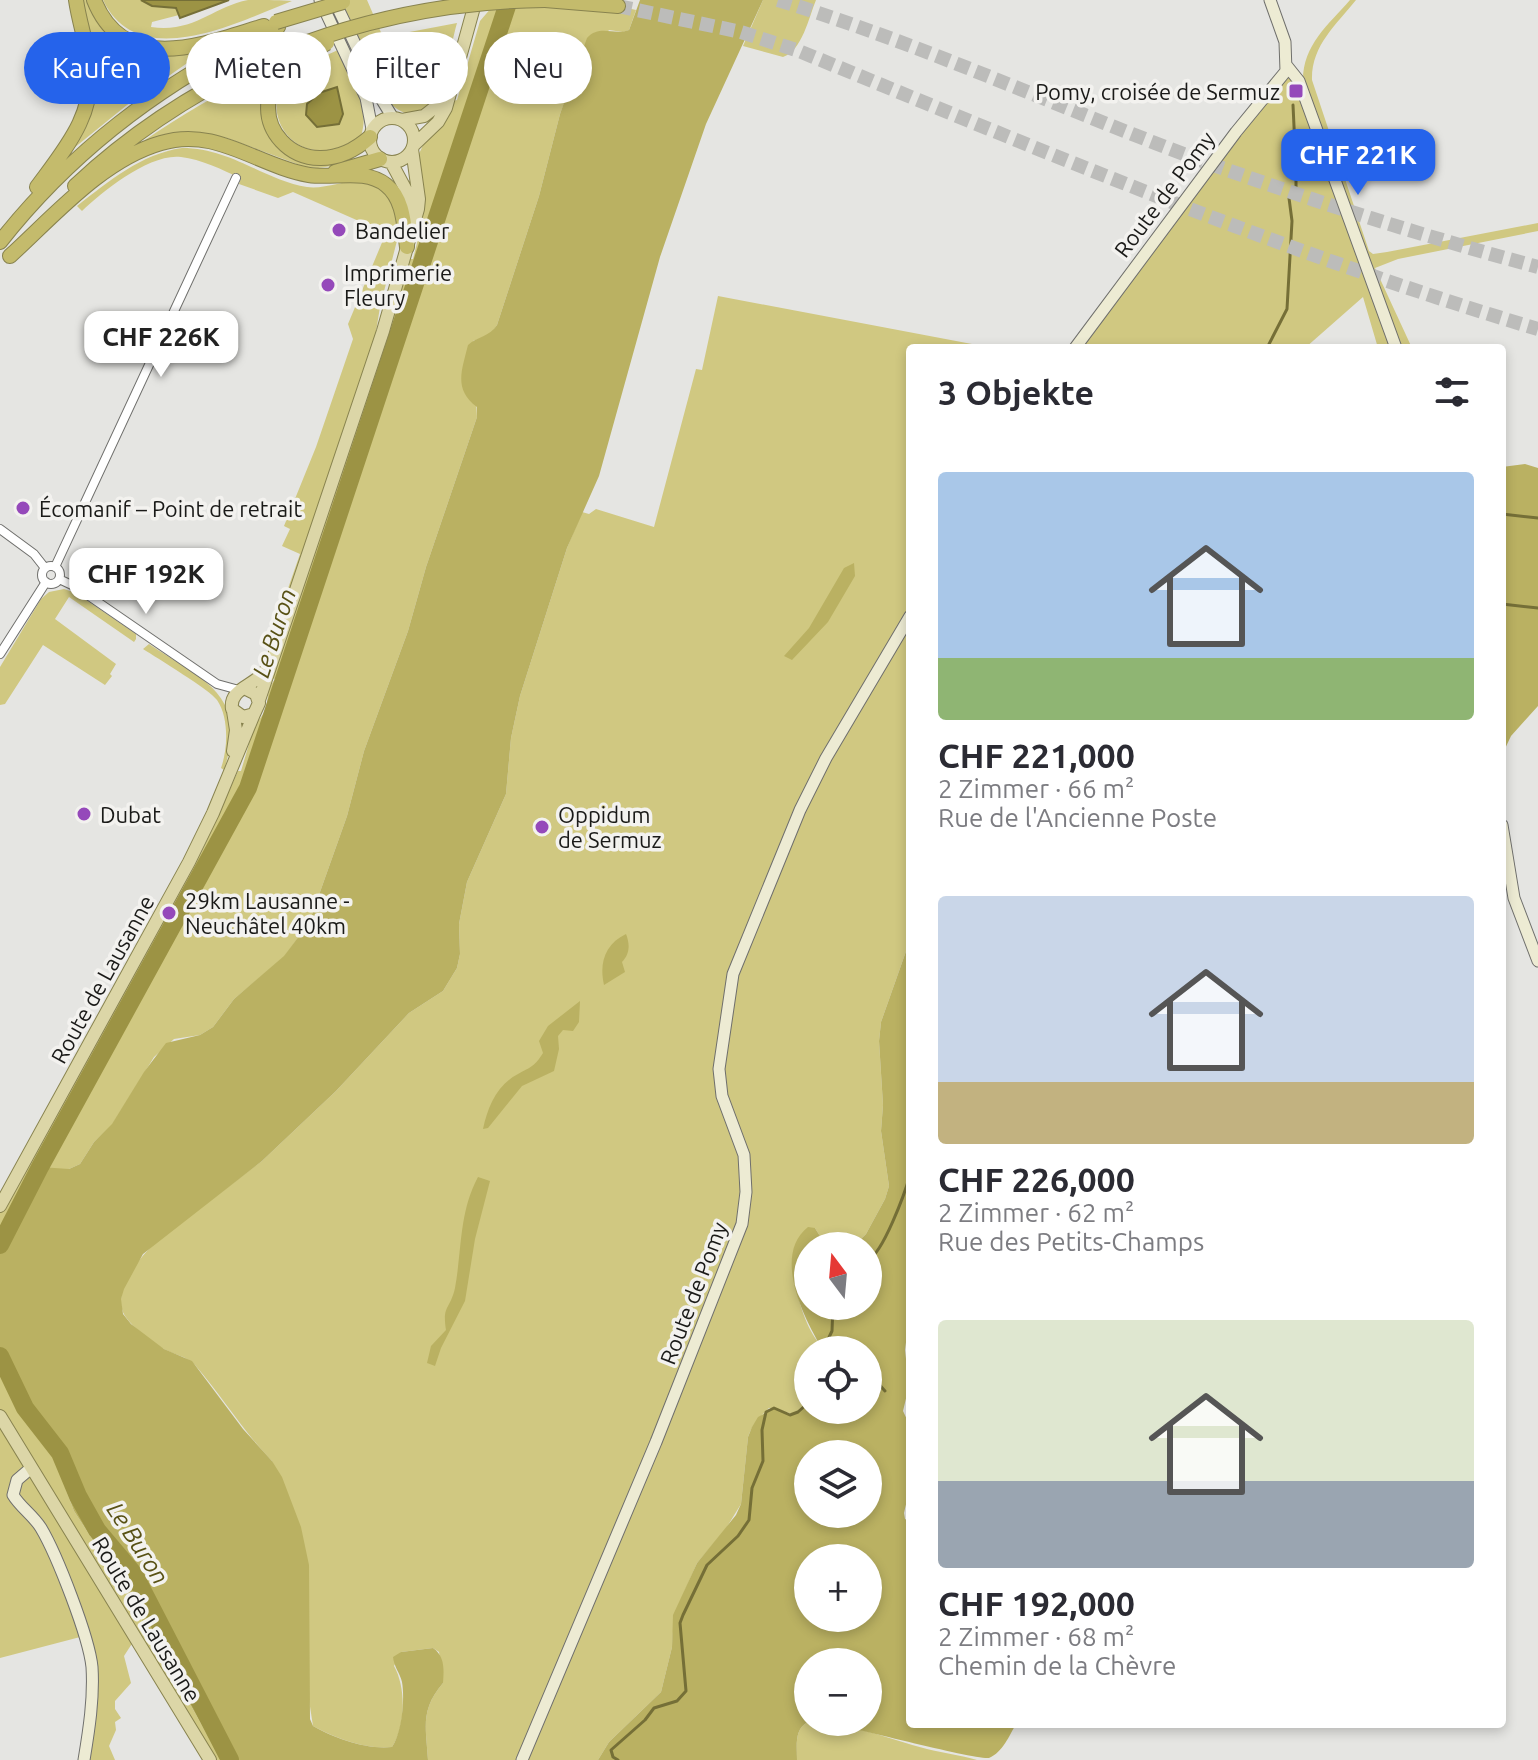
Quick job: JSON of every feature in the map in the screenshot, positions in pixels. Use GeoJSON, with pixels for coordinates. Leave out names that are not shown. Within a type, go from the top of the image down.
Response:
{"type":"FeatureCollection","features":[{"type":"Feature","properties":{"kind":"highway"},"geometry":{"type":"LineString","coordinates":[[0,241],[75,134],[87,107],[89,65],[76,0]]}},
{"type":"Feature","properties":{"kind":"highway"},"geometry":{"type":"LineString","coordinates":[[94,0],[104,18],[122,36],[145,47],[159,49],[200,45],[277,25],[342,1]]}},
{"type":"Feature","properties":{"kind":"highway"},"geometry":{"type":"LineString","coordinates":[[331,41],[402,15],[468,4],[545,0],[618,6]]}},
{"type":"Feature","properties":{"kind":"highway"},"geometry":{"type":"LineString","coordinates":[[0,241],[62,173],[132,113],[198,68],[277,25]]}},
{"type":"Feature","properties":{"kind":"highway"},"geometry":{"type":"LineString","coordinates":[[0,270],[66,194],[133,137],[186,102]]}},
{"type":"Feature","properties":{"kind":"highway"},"geometry":{"type":"LineString","coordinates":[[269,104],[270,120],[283,143],[302,156],[327,158],[349,152],[371,133]]}},
{"type":"Feature","properties":{"kind":"highway"},"geometry":{"type":"LineString","coordinates":[[10,256],[93,182],[139,152],[163,142],[186,139],[211,141],[302,173],[369,177],[388,186],[401,207],[407,247]]}},
{"type":"Feature","properties":{"kind":"highway"},"geometry":{"type":"LineString","coordinates":[[315,175],[385,160]]}},
{"type":"Feature","properties":{"kind":"main road"},"geometry":{"type":"LineString","coordinates":[[467,32],[476,0]]}},
{"type":"Feature","properties":{"kind":"main road"},"geometry":{"type":"LineString","coordinates":[[412,230],[406,190],[385,160],[373,151],[371,133],[383,120],[424,116],[439,104]]}},
{"type":"Feature","properties":{"kind":"main road"},"geometry":{"type":"LineString","coordinates":[[385,160],[403,159],[442,116],[446,104]]}},
{"type":"Feature","properties":{"kind":"main road"},"geometry":{"type":"LineString","coordinates":[[272,661],[262,676],[232,697],[232,708],[243,717],[254,714],[259,700],[378,346],[412,230],[419,199],[413,132],[398,119]]}},
{"type":"Feature","properties":{"kind":"main road"},"geometry":{"type":"LineString","coordinates":[[243,690],[256,694],[259,700]]}},
{"type":"Feature","properties":{"kind":"main road","name":"Route de Lausanne"},"geometry":{"type":"LineString","coordinates":[[231,768],[236,730],[232,708]]}},
{"type":"Feature","properties":{"kind":"main road","name":"Route de Lausanne"},"geometry":{"type":"LineString","coordinates":[[0,1206],[189,862],[254,714]]}},
{"type":"Feature","properties":{"kind":"main road","name":"Route de Lausanne"},"geometry":{"type":"LineString","coordinates":[[0,1416],[210,1760]]}},
{"type":"Feature","properties":{"kind":"street"},"geometry":{"type":"LineString","coordinates":[[320,0],[366,98],[371,133]]}},
{"type":"Feature","properties":{"kind":"street"},"geometry":{"type":"LineString","coordinates":[[1270,0],[1285,42],[1287,66],[1299,81],[1395,344]]}},
{"type":"Feature","properties":{"kind":"street"},"geometry":{"type":"LineString","coordinates":[[342,1],[382,100],[398,119]]}},
{"type":"Feature","properties":{"kind":"street","name":"Route de Pomy"},"geometry":{"type":"LineString","coordinates":[[1078,344],[1287,66]]}},
{"type":"Feature","properties":{"kind":"street"},"geometry":{"type":"LineString","coordinates":[[59,579],[53,583],[46,582],[42,577],[50,567],[236,178]]}},
{"type":"Feature","properties":{"kind":"street"},"geometry":{"type":"LineString","coordinates":[[0,529],[59,572],[59,579]]}},
{"type":"Feature","properties":{"kind":"street"},"geometry":{"type":"LineString","coordinates":[[59,579],[76,587],[217,684],[243,690]]}},
{"type":"Feature","properties":{"kind":"street"},"geometry":{"type":"LineString","coordinates":[[0,654],[46,582]]}},
{"type":"Feature","properties":{"kind":"street","name":"Route de Pomy"},"geometry":{"type":"LineString","coordinates":[[522,1760],[656,1442],[742,1224],[746,1192],[744,1155],[722,1096],[719,1069],[733,974],[800,810],[826,758],[906,623]]}},
{"type":"Feature","properties":{"kind":"street"},"geometry":{"type":"LineString","coordinates":[[217,684],[232,708]]}},
{"type":"Feature","properties":{"kind":"street"},"geometry":{"type":"LineString","coordinates":[[1506,849],[1514,898],[1538,961]]}},
{"type":"Feature","properties":{"kind":"street"},"geometry":{"type":"LineString","coordinates":[[31,1468],[17,1480],[13,1495],[39,1525],[51,1549],[91,1663],[92,1696],[84,1760]]}},
{"type":"Feature","properties":{"kind":"shaded area"},"geometry":{"type":"Polygon","coordinates":[[[79,0],[90,0],[113,32],[81,32],[79,0]]]}},
{"type":"Feature","properties":{"kind":"shaded area"},"geometry":{"type":"Polygon","coordinates":[[[103,0],[141,0],[152,6],[177,9],[179,15],[152,22],[151,27],[166,28],[192,23],[248,0],[292,1],[218,29],[186,32],[186,36],[170,38],[170,32],[136,32],[119,22],[103,0]]]}},
{"type":"Feature","properties":{"kind":"shaded area"},"geometry":{"type":"Polygon","coordinates":[[[141,0],[229,0],[180,18],[176,8],[152,6],[141,0]]]}},
{"type":"Feature","properties":{"kind":"shaded area"},"geometry":{"type":"Polygon","coordinates":[[[338,0],[367,0],[381,32],[354,32],[338,0]]]}},
{"type":"Feature","properties":{"kind":"shaded area"},"geometry":{"type":"Polygon","coordinates":[[[498,0],[618,6],[636,10],[629,30],[609,30],[592,54],[592,32],[484,32],[484,104],[564,104],[539,196],[497,325],[490,335],[473,341],[477,417],[309,923],[284,957],[234,999],[213,1027],[200,1035],[174,1039],[154,1057],[112,1125],[94,1142],[80,1164],[69,1169],[57,1169],[3,1235],[0,1245],[0,1206],[202,851],[238,771],[241,771],[254,727],[266,710],[269,688],[275,679],[272,678],[371,384],[409,259],[413,259],[420,231],[417,230],[418,156],[451,104],[468,104],[468,62],[480,21],[498,0]]]}},
{"type":"Feature","properties":{"kind":"shaded area"},"geometry":{"type":"Polygon","coordinates":[[[640,0],[763,0],[706,124],[660,257],[599,476],[567,548],[520,696],[511,738],[506,794],[467,882],[459,924],[457,968],[443,991],[409,1013],[336,1091],[262,1161],[143,1254],[121,1299],[123,1314],[131,1324],[164,1349],[192,1361],[282,1477],[301,1527],[309,1565],[310,1719],[313,1726],[351,1742],[372,1747],[392,1747],[400,1724],[403,1697],[402,1682],[393,1657],[401,1652],[433,1648],[443,1664],[443,1683],[431,1702],[426,1719],[428,1760],[222,1760],[171,1671],[162,1649],[74,1511],[60,1474],[60,1453],[25,1408],[3,1364],[0,1356],[0,1245],[40,1167],[69,1169],[80,1164],[94,1142],[112,1124],[166,1043],[200,1035],[213,1027],[234,999],[284,956],[309,923],[477,417],[477,407],[465,393],[461,379],[468,345],[497,325],[539,196],[564,104],[592,104],[592,34],[629,30],[640,0]]]}},
{"type":"Feature","properties":{"kind":"shaded area"},"geometry":{"type":"Polygon","coordinates":[[[763,0],[816,0],[800,41],[790,54],[783,57],[743,46],[763,0]]]}},
{"type":"Feature","properties":{"kind":"shaded area"},"geometry":{"type":"Polygon","coordinates":[[[1350,0],[1356,0],[1320,46],[1312,80],[1369,251],[1373,254],[1387,252],[1538,223],[1538,231],[1398,259],[1375,268],[1410,344],[1399,344],[1303,80],[1307,56],[1325,27],[1350,0]]]}},
{"type":"Feature","properties":{"kind":"shaded area"},"geometry":{"type":"Polygon","coordinates":[[[457,23],[455,32],[409,32],[457,23]]]}},
{"type":"Feature","properties":{"kind":"shaded area"},"geometry":{"type":"Polygon","coordinates":[[[170,44],[186,46],[186,64],[170,75],[170,44]]]}},
{"type":"Feature","properties":{"kind":"shaded area"},"geometry":{"type":"Polygon","coordinates":[[[338,50],[347,67],[347,104],[362,104],[363,125],[361,136],[345,145],[315,150],[304,147],[286,133],[280,124],[277,104],[331,104],[331,53],[338,50]]]}},
{"type":"Feature","properties":{"kind":"shaded area"},"geometry":{"type":"Polygon","coordinates":[[[1287,66],[1391,344],[1377,344],[1363,297],[1310,344],[1078,344],[1287,66]]]}},
{"type":"Feature","properties":{"kind":"shaded area"},"geometry":{"type":"Polygon","coordinates":[[[337,87],[343,114],[339,124],[317,127],[306,115],[307,104],[331,104],[331,89],[337,87]]]}},
{"type":"Feature","properties":{"kind":"shaded area"},"geometry":{"type":"Polygon","coordinates":[[[85,104],[128,104],[74,148],[72,146],[86,119],[85,104]]]}},
{"type":"Feature","properties":{"kind":"shaded area"},"geometry":{"type":"Polygon","coordinates":[[[203,104],[275,104],[280,149],[299,161],[339,165],[305,167],[227,138],[205,134],[147,144],[145,140],[203,104]]]}},
{"type":"Feature","properties":{"kind":"shaded area"},"geometry":{"type":"Polygon","coordinates":[[[392,104],[429,104],[417,113],[403,112],[392,104]]]}},
{"type":"Feature","properties":{"kind":"shaded area"},"geometry":{"type":"Polygon","coordinates":[[[182,148],[216,153],[276,178],[307,187],[369,182],[391,195],[400,229],[374,344],[272,644],[269,643],[300,554],[282,546],[290,529],[284,526],[316,447],[353,339],[348,324],[386,233],[293,192],[278,198],[239,184],[241,178],[219,168],[181,157],[169,157],[142,167],[114,184],[82,211],[77,206],[139,162],[182,148]]]}},
{"type":"Feature","properties":{"kind":"shaded area"},"geometry":{"type":"Polygon","coordinates":[[[718,296],[972,344],[906,344],[906,951],[881,1022],[879,1041],[883,1105],[881,1131],[889,1186],[867,1232],[817,1232],[815,1228],[812,1232],[794,1232],[794,1320],[806,1320],[814,1336],[794,1336],[794,1413],[769,1408],[752,1428],[748,1437],[741,1504],[725,1530],[697,1563],[674,1615],[672,1647],[661,1692],[609,1742],[598,1760],[428,1760],[428,1711],[443,1683],[439,1652],[433,1648],[401,1652],[394,1666],[401,1685],[403,1706],[400,1728],[392,1747],[372,1747],[351,1742],[313,1726],[272,1461],[195,1365],[162,1348],[128,1320],[121,1307],[121,1296],[135,1266],[156,1242],[262,1161],[336,1091],[409,1013],[443,991],[457,968],[459,924],[467,882],[506,794],[511,738],[520,696],[567,548],[582,512],[589,514],[596,509],[654,527],[696,369],[702,370],[718,296]]]}},
{"type":"Feature","properties":{"kind":"shaded area"},"geometry":{"type":"Polygon","coordinates":[[[1525,464],[1538,468],[1538,706],[1511,736],[1506,747],[1506,466],[1525,464]]]}},
{"type":"Feature","properties":{"kind":"shaded area"},"geometry":{"type":"Polygon","coordinates":[[[854,563],[855,576],[828,622],[792,660],[784,656],[809,628],[844,568],[854,563]]]}},
{"type":"Feature","properties":{"kind":"shaded area"},"geometry":{"type":"Polygon","coordinates":[[[64,589],[76,593],[136,634],[136,639],[134,642],[69,597],[55,619],[116,664],[110,674],[112,676],[105,685],[43,645],[5,704],[0,705],[0,667],[41,599],[49,592],[64,589]]]}},
{"type":"Feature","properties":{"kind":"shaded area"},"geometry":{"type":"Polygon","coordinates":[[[149,644],[203,680],[226,706],[231,723],[224,770],[221,768],[226,743],[225,724],[217,700],[143,649],[149,644]]]}},
{"type":"Feature","properties":{"kind":"shaded area"},"geometry":{"type":"Polygon","coordinates":[[[626,934],[627,956],[622,962],[625,972],[604,985],[602,969],[605,955],[613,943],[626,934]]]}},
{"type":"Feature","properties":{"kind":"shaded area"},"geometry":{"type":"Polygon","coordinates":[[[906,951],[906,1398],[903,1411],[906,1417],[906,1728],[1014,1728],[1002,1748],[989,1758],[882,1736],[882,1648],[794,1648],[797,1760],[598,1760],[609,1742],[661,1692],[672,1647],[673,1615],[697,1563],[736,1515],[741,1504],[748,1437],[758,1417],[774,1408],[790,1415],[794,1414],[794,1424],[882,1424],[882,1336],[815,1336],[807,1320],[882,1320],[882,1232],[867,1232],[889,1186],[881,1131],[883,1105],[879,1041],[881,1022],[906,951]]]}},
{"type":"Feature","properties":{"kind":"shaded area"},"geometry":{"type":"Polygon","coordinates":[[[580,1001],[579,1022],[573,1031],[563,1030],[558,1036],[559,1049],[554,1071],[522,1086],[488,1128],[483,1129],[499,1090],[538,1061],[543,1053],[539,1041],[548,1026],[580,1001]]]}},
{"type":"Feature","properties":{"kind":"shaded area"},"geometry":{"type":"Polygon","coordinates":[[[478,1177],[490,1181],[475,1239],[465,1301],[435,1366],[427,1363],[431,1346],[446,1330],[445,1316],[455,1288],[464,1217],[478,1177]]]}},
{"type":"Feature","properties":{"kind":"shaded area"},"geometry":{"type":"Polygon","coordinates":[[[808,1227],[817,1232],[803,1232],[808,1227]]]}},
{"type":"Feature","properties":{"kind":"shaded area"},"geometry":{"type":"Polygon","coordinates":[[[794,1249],[794,1283],[792,1271],[794,1249]]]}},
{"type":"Feature","properties":{"kind":"shaded area"},"geometry":{"type":"Polygon","coordinates":[[[0,1356],[25,1408],[60,1453],[60,1474],[74,1511],[162,1649],[171,1671],[222,1760],[210,1760],[135,1639],[124,1656],[131,1683],[115,1701],[115,1709],[121,1718],[115,1722],[116,1730],[109,1746],[115,1760],[84,1760],[92,1696],[84,1636],[0,1658],[0,1356]]]}},
{"type":"Feature","properties":{"kind":"shaded area"},"geometry":{"type":"Polygon","coordinates":[[[798,1736],[881,1736],[977,1760],[797,1760],[798,1736]]]}},
{"type":"Feature","properties":{"kind":"waterway","name":"Le Buron"},"geometry":{"type":"LineString","coordinates":[[0,1245],[248,788],[509,0]]}},
{"type":"Feature","properties":{"kind":"waterway"},"geometry":{"type":"LineString","coordinates":[[1269,344],[1287,309],[1292,221],[1289,198],[1296,187],[1293,105]]}},
{"type":"Feature","properties":{"kind":"waterway"},"geometry":{"type":"LineString","coordinates":[[1506,514],[1538,518]]}},
{"type":"Feature","properties":{"kind":"waterway"},"geometry":{"type":"LineString","coordinates":[[1506,604],[1538,608]]}},
{"type":"Feature","properties":{"kind":"waterway"},"geometry":{"type":"LineString","coordinates":[[882,1243],[906,1186]]}},
{"type":"Feature","properties":{"kind":"waterway"},"geometry":{"type":"LineString","coordinates":[[830,1336],[832,1320]]}},
{"type":"Feature","properties":{"kind":"waterway","name":"Le Buron"},"geometry":{"type":"LineString","coordinates":[[0,1356],[25,1408],[60,1453],[97,1530],[134,1574],[230,1760]]}},
{"type":"Feature","properties":{"kind":"waterway"},"geometry":{"type":"LineString","coordinates":[[882,1388],[885,1391]]}},
{"type":"Feature","properties":{"kind":"waterway"},"geometry":{"type":"LineString","coordinates":[[618,1760],[611,1750],[654,1708],[677,1701],[686,1691],[680,1623],[683,1615],[707,1565],[738,1536],[749,1520],[752,1488],[763,1461],[762,1430],[766,1412],[774,1408],[790,1415],[794,1414]]}},
{"type":"Feature","properties":{"kind":"tunnel"},"geometry":{"type":"LineString","coordinates":[[778,0],[884,36],[1239,174],[1366,217],[1538,267]]}},
{"type":"Feature","properties":{"kind":"tunnel"},"geometry":{"type":"LineString","coordinates":[[618,6],[741,32],[799,51],[1257,234],[1444,300],[1538,329]]}},
{"type":"Feature","properties":{"kind":"place","name":"Pomy, croisée de Sermuz"},"geometry":{"type":"Point","coordinates":[1296,91]}},
{"type":"Feature","properties":{"kind":"place","name":"Bandelier"},"geometry":{"type":"Point","coordinates":[339,230]}},
{"type":"Feature","properties":{"kind":"place","name":"Imprimerie Fleury"},"geometry":{"type":"Point","coordinates":[328,285]}},
{"type":"Feature","properties":{"kind":"place","name":"Écomanif – Point de retrait"},"geometry":{"type":"Point","coordinates":[23,508]}},
{"type":"Feature","properties":{"kind":"place","name":"Dubat"},"geometry":{"type":"Point","coordinates":[84,814]}},
{"type":"Feature","properties":{"kind":"place","name":"Oppidum de Sermuz"},"geometry":{"type":"Point","coordinates":[542,827]}},
{"type":"Feature","properties":{"kind":"place","name":"29km Lausanne - Neuchâtel 40km"},"geometry":{"type":"Point","coordinates":[169,913]}}]}
